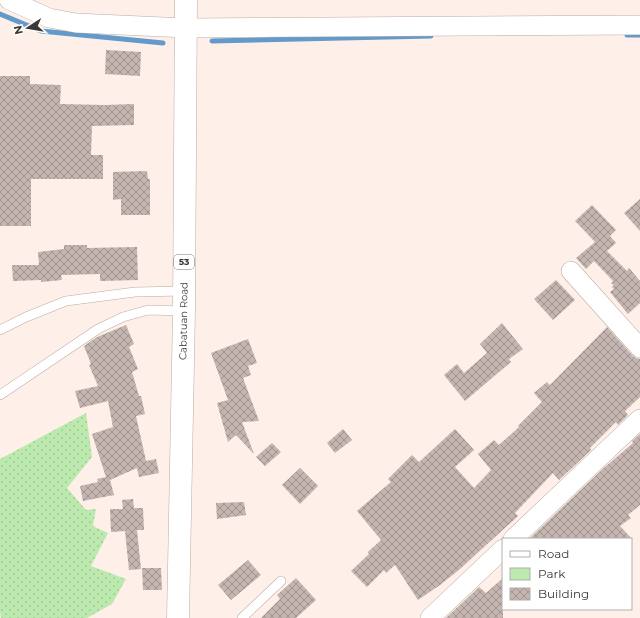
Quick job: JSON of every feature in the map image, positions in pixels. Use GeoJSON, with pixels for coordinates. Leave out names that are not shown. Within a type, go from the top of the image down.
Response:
{"type":"FeatureCollection","features":[{"type":"Feature","properties":{"kind":"highway","name":"Cabatuan Road"},"geometry":{"type":"LineString","coordinates":[[178,618],[184,301],[186,0]]}},
{"type":"Feature","properties":{"kind":"street"},"geometry":{"type":"LineString","coordinates":[[9,0],[49,18],[76,23],[186,28],[640,25]]}},
{"type":"Feature","properties":{"kind":"street"},"geometry":{"type":"LineString","coordinates":[[571,271],[640,348]]}},
{"type":"Feature","properties":{"kind":"street"},"geometry":{"type":"LineString","coordinates":[[514,538],[640,419]]}},
{"type":"Feature","properties":{"kind":"street"},"geometry":{"type":"LineString","coordinates":[[436,616],[502,550]]}},
{"type":"Feature","properties":{"kind":"lane"},"geometry":{"type":"LineString","coordinates":[[0,330],[26,317],[66,301],[135,292],[184,301]]}},
{"type":"Feature","properties":{"kind":"lane"},"geometry":{"type":"LineString","coordinates":[[0,395],[98,329],[123,317],[184,301]]}},
{"type":"Feature","properties":{"kind":"lane"},"geometry":{"type":"LineString","coordinates":[[242,618],[281,581]]}},
{"type":"Feature","properties":{"kind":"green space"},"geometry":{"type":"Polygon","coordinates":[[[86,413],[92,457],[67,488],[86,510],[96,509],[93,526],[108,533],[91,566],[126,579],[112,604],[87,618],[1,618],[0,459],[86,413]]]}},
{"type":"Feature","properties":{"kind":"building"},"geometry":{"type":"Polygon","coordinates":[[[106,50],[141,52],[140,76],[105,74],[106,50]]]}},
{"type":"Feature","properties":{"kind":"building"},"geometry":{"type":"Polygon","coordinates":[[[0,76],[30,76],[30,84],[61,85],[60,104],[134,104],[134,125],[92,126],[91,155],[103,155],[103,179],[31,179],[31,226],[0,226],[0,76]]]}},
{"type":"Feature","properties":{"kind":"building"},"geometry":{"type":"Polygon","coordinates":[[[147,171],[148,179],[150,179],[150,215],[121,215],[121,199],[113,200],[113,172],[147,171]]]}},
{"type":"Feature","properties":{"kind":"building"},"geometry":{"type":"Polygon","coordinates":[[[640,199],[640,231],[624,213],[640,199]]]}},
{"type":"Feature","properties":{"kind":"building"},"geometry":{"type":"Polygon","coordinates":[[[592,205],[616,230],[610,236],[616,243],[607,251],[627,271],[629,268],[640,281],[640,303],[628,314],[610,292],[614,289],[612,287],[614,285],[611,283],[613,281],[594,261],[586,269],[576,258],[595,242],[575,221],[592,205]]]}},
{"type":"Feature","properties":{"kind":"building"},"geometry":{"type":"Polygon","coordinates":[[[64,245],[87,245],[87,248],[137,247],[138,280],[100,281],[100,274],[61,275],[62,280],[41,282],[41,280],[13,281],[12,265],[39,265],[38,252],[64,249],[64,245]]]}},
{"type":"Feature","properties":{"kind":"building"},"geometry":{"type":"Polygon","coordinates":[[[556,280],[575,300],[553,320],[534,299],[556,280]]]}},
{"type":"Feature","properties":{"kind":"building"},"geometry":{"type":"Polygon","coordinates":[[[502,323],[523,349],[509,359],[511,362],[465,401],[444,375],[457,364],[464,373],[487,353],[480,344],[502,323]]]}},
{"type":"Feature","properties":{"kind":"building"},"geometry":{"type":"Polygon","coordinates":[[[126,325],[134,344],[129,347],[138,369],[132,372],[139,396],[141,396],[145,414],[136,416],[146,461],[156,459],[159,473],[139,477],[137,468],[110,480],[114,495],[83,501],[80,486],[98,482],[97,479],[106,477],[92,434],[113,427],[108,401],[80,408],[75,391],[98,386],[89,365],[91,364],[84,346],[97,337],[126,325]]]}},
{"type":"Feature","properties":{"kind":"building"},"geometry":{"type":"Polygon","coordinates":[[[607,327],[632,355],[640,359],[640,397],[625,411],[628,415],[618,425],[616,422],[590,448],[591,450],[559,480],[553,473],[515,513],[518,516],[460,569],[418,600],[395,565],[386,573],[384,570],[367,587],[351,571],[381,540],[357,511],[391,482],[388,479],[412,455],[419,462],[455,429],[474,450],[455,467],[474,488],[491,470],[478,454],[494,440],[499,445],[519,427],[518,426],[542,402],[534,393],[547,382],[550,385],[607,327]]]}},
{"type":"Feature","properties":{"kind":"building"},"geometry":{"type":"Polygon","coordinates":[[[248,339],[257,363],[248,366],[251,375],[243,378],[259,421],[242,422],[254,454],[236,435],[228,442],[217,403],[228,400],[211,353],[248,339]]]}},
{"type":"Feature","properties":{"kind":"building"},"geometry":{"type":"Polygon","coordinates":[[[343,429],[352,440],[335,453],[327,443],[343,429]]]}},
{"type":"Feature","properties":{"kind":"building"},"geometry":{"type":"Polygon","coordinates":[[[640,434],[640,505],[628,515],[631,518],[620,526],[631,538],[530,538],[605,467],[633,443],[632,441],[640,434]]]}},
{"type":"Feature","properties":{"kind":"building"},"geometry":{"type":"Polygon","coordinates":[[[272,443],[281,452],[265,466],[256,457],[272,443]]]}},
{"type":"Feature","properties":{"kind":"building"},"geometry":{"type":"Polygon","coordinates":[[[300,468],[318,486],[300,504],[282,485],[300,468]]]}},
{"type":"Feature","properties":{"kind":"building"},"geometry":{"type":"Polygon","coordinates":[[[133,499],[134,508],[143,508],[144,530],[137,530],[141,569],[129,570],[125,531],[111,532],[110,509],[123,509],[122,500],[133,499]]]}},
{"type":"Feature","properties":{"kind":"building"},"geometry":{"type":"Polygon","coordinates":[[[244,502],[246,515],[217,519],[216,503],[244,502]]]}},
{"type":"Feature","properties":{"kind":"building"},"geometry":{"type":"Polygon","coordinates":[[[248,560],[261,575],[231,600],[218,585],[248,560]]]}},
{"type":"Feature","properties":{"kind":"building"},"geometry":{"type":"Polygon","coordinates":[[[142,568],[161,568],[162,590],[143,590],[142,568]]]}},
{"type":"Feature","properties":{"kind":"building"},"geometry":{"type":"Polygon","coordinates":[[[296,578],[316,600],[296,618],[261,618],[280,599],[277,595],[296,578]]]}},
{"type":"Feature","properties":{"kind":"building"},"geometry":{"type":"Polygon","coordinates":[[[502,579],[503,618],[446,618],[479,587],[486,593],[502,579]]]}},
{"type":"Feature","properties":{"kind":"waterway"},"geometry":{"type":"LineString","coordinates":[[0,14],[41,31],[163,43]]}},
{"type":"Feature","properties":{"kind":"waterway"},"geometry":{"type":"LineString","coordinates":[[627,35],[640,35]]}},
{"type":"Feature","properties":{"kind":"waterway"},"geometry":{"type":"LineString","coordinates":[[212,41],[431,36]]}}]}
